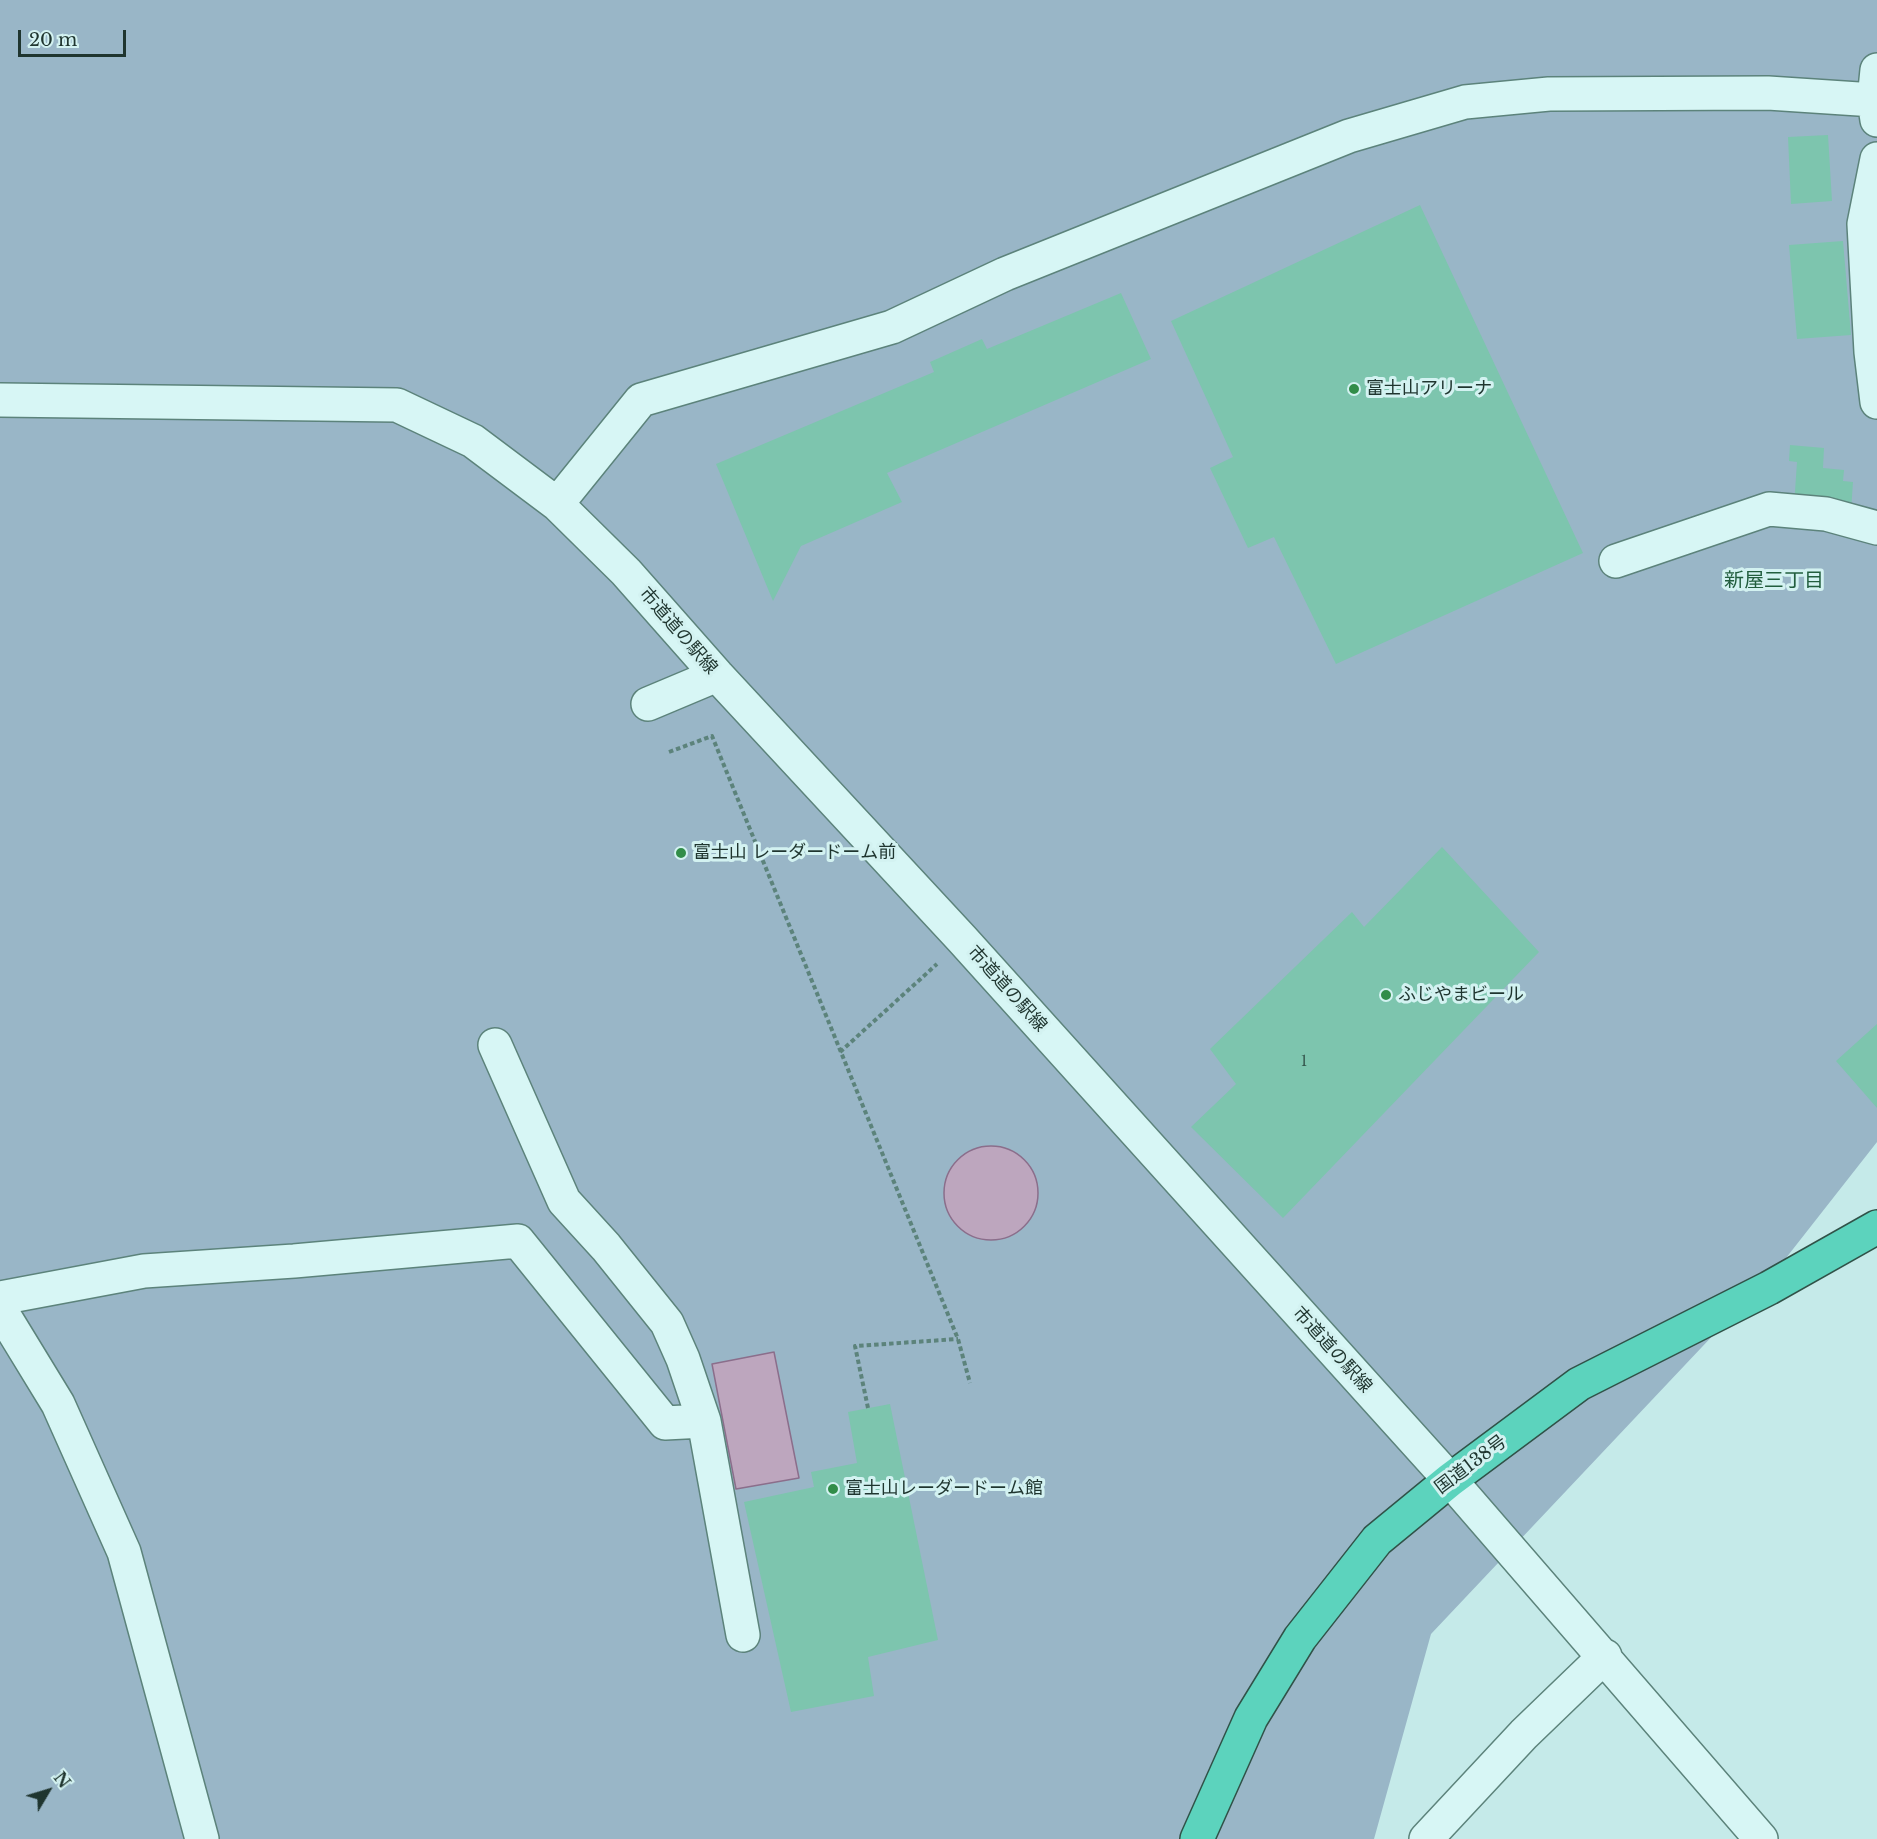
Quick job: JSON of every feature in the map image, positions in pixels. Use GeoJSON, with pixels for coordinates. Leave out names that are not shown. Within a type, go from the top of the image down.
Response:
{"type":"FeatureCollection","features":[{"type":"Feature","properties":{"kind":"highway","name":"国道138号"},"geometry":{"type":"LineString","coordinates":[[1197,1839],[1251,1718],[1300,1638],[1377,1540],[1450,1480],[1579,1384],[1769,1288],[1877,1227]]}},
{"type":"Feature","properties":{"kind":"street"},"geometry":{"type":"LineString","coordinates":[[557,504],[642,400],[892,327],[1005,274],[1349,136],[1465,102],[1549,94],[1768,93],[1876,98]]}},
{"type":"Feature","properties":{"kind":"street"},"geometry":{"type":"LineString","coordinates":[[1877,159],[1864,224],[1871,352],[1877,402]]}},
{"type":"Feature","properties":{"kind":"street","name":"市道道の駅線"},"geometry":{"type":"LineString","coordinates":[[0,400],[398,405],[473,441],[557,504],[626,572],[717,675],[962,939],[1450,1480],[1605,1656],[1761,1839]]}},
{"type":"Feature","properties":{"kind":"street"},"geometry":{"type":"LineString","coordinates":[[1616,561],[1769,509],[1826,514],[1877,528]]}},
{"type":"Feature","properties":{"kind":"street"},"geometry":{"type":"LineString","coordinates":[[648,704],[717,675]]}},
{"type":"Feature","properties":{"kind":"street"},"geometry":{"type":"LineString","coordinates":[[495,1045],[564,1201],[606,1247],[667,1323],[683,1359],[704,1421],[743,1635]]}},
{"type":"Feature","properties":{"kind":"street"},"geometry":{"type":"LineString","coordinates":[[0,1298],[144,1271],[294,1261],[518,1241],[665,1423],[704,1421]]}},
{"type":"Feature","properties":{"kind":"street"},"geometry":{"type":"LineString","coordinates":[[0,1309],[58,1404],[124,1552],[202,1839]]}},
{"type":"Feature","properties":{"kind":"street"},"geometry":{"type":"LineString","coordinates":[[1426,1839],[1524,1734],[1605,1656]]}},
{"type":"Feature","properties":{"kind":"path"},"geometry":{"type":"LineString","coordinates":[[669,752],[712,736],[958,1339],[970,1383]]}},
{"type":"Feature","properties":{"kind":"path"},"geometry":{"type":"LineString","coordinates":[[840,1052],[896,1004],[962,939]]}},
{"type":"Feature","properties":{"kind":"path"},"geometry":{"type":"LineString","coordinates":[[868,1408],[855,1346],[958,1339]]}},
{"type":"Feature","properties":{"kind":"shaded area"},"geometry":{"type":"Polygon","coordinates":[[[0,0],[1877,0],[1877,1142],[1786,1258],[1431,1634],[1374,1839],[0,1839],[0,0]]]}},
{"type":"Feature","properties":{"kind":"shaded area"},"geometry":{"type":"Polygon","coordinates":[[[991,1146],[1009,1150],[1024,1160],[1034,1175],[1038,1193],[1034,1211],[1024,1226],[1009,1236],[991,1240],[973,1236],[958,1226],[948,1211],[944,1193],[948,1175],[958,1160],[973,1150],[991,1146]]]}},
{"type":"Feature","properties":{"kind":"shaded area"},"geometry":{"type":"Polygon","coordinates":[[[774,1352],[799,1478],[736,1489],[712,1364],[774,1352]]]}},
{"type":"Feature","properties":{"kind":"building"},"geometry":{"type":"Polygon","coordinates":[[[1828,135],[1832,201],[1791,204],[1788,137],[1828,135]]]}},
{"type":"Feature","properties":{"kind":"building","name":"富士山アリーナ"},"geometry":{"type":"Polygon","coordinates":[[[1420,205],[1583,553],[1336,664],[1274,537],[1248,548],[1210,468],[1233,457],[1171,321],[1420,205]]]}},
{"type":"Feature","properties":{"kind":"building"},"geometry":{"type":"Polygon","coordinates":[[[1843,241],[1851,335],[1797,339],[1789,245],[1843,241]]]}},
{"type":"Feature","properties":{"kind":"building"},"geometry":{"type":"Polygon","coordinates":[[[1121,293],[1151,359],[887,473],[902,502],[801,546],[773,601],[716,464],[934,372],[930,362],[982,339],[987,349],[1121,293]]]}},
{"type":"Feature","properties":{"kind":"building"},"geometry":{"type":"Polygon","coordinates":[[[1790,445],[1824,448],[1823,468],[1844,470],[1843,481],[1853,482],[1851,511],[1794,506],[1797,462],[1789,461],[1790,445]]]}},
{"type":"Feature","properties":{"kind":"building"},"geometry":{"type":"Polygon","coordinates":[[[1442,847],[1539,952],[1283,1218],[1191,1127],[1236,1084],[1210,1049],[1352,912],[1364,927],[1442,847]]]}},
{"type":"Feature","properties":{"kind":"building"},"geometry":{"type":"Polygon","coordinates":[[[1877,1024],[1877,1108],[1836,1061],[1877,1024]]]}},
{"type":"Feature","properties":{"kind":"building","name":"富士山レーダードーム館"},"geometry":{"type":"Polygon","coordinates":[[[890,1404],[938,1640],[868,1657],[874,1696],[791,1712],[744,1502],[814,1487],[811,1472],[857,1463],[848,1412],[890,1404]]]}},
{"type":"Feature","properties":{"kind":"place","name":"富士山アリーナ"},"geometry":{"type":"Point","coordinates":[1354,389]}},
{"type":"Feature","properties":{"kind":"place","name":"富士山 レーダードーム前"},"geometry":{"type":"Point","coordinates":[681,853]}},
{"type":"Feature","properties":{"kind":"place","name":"ふじやまビール"},"geometry":{"type":"Point","coordinates":[1386,995]}},
{"type":"Feature","properties":{"kind":"place","name":"富士山レーダードーム館"},"geometry":{"type":"Point","coordinates":[833,1489]}},
{"type":"Feature","properties":{"kind":"district","name":"新屋三丁目"},"geometry":{"type":"Point","coordinates":[1774,581]}}]}
